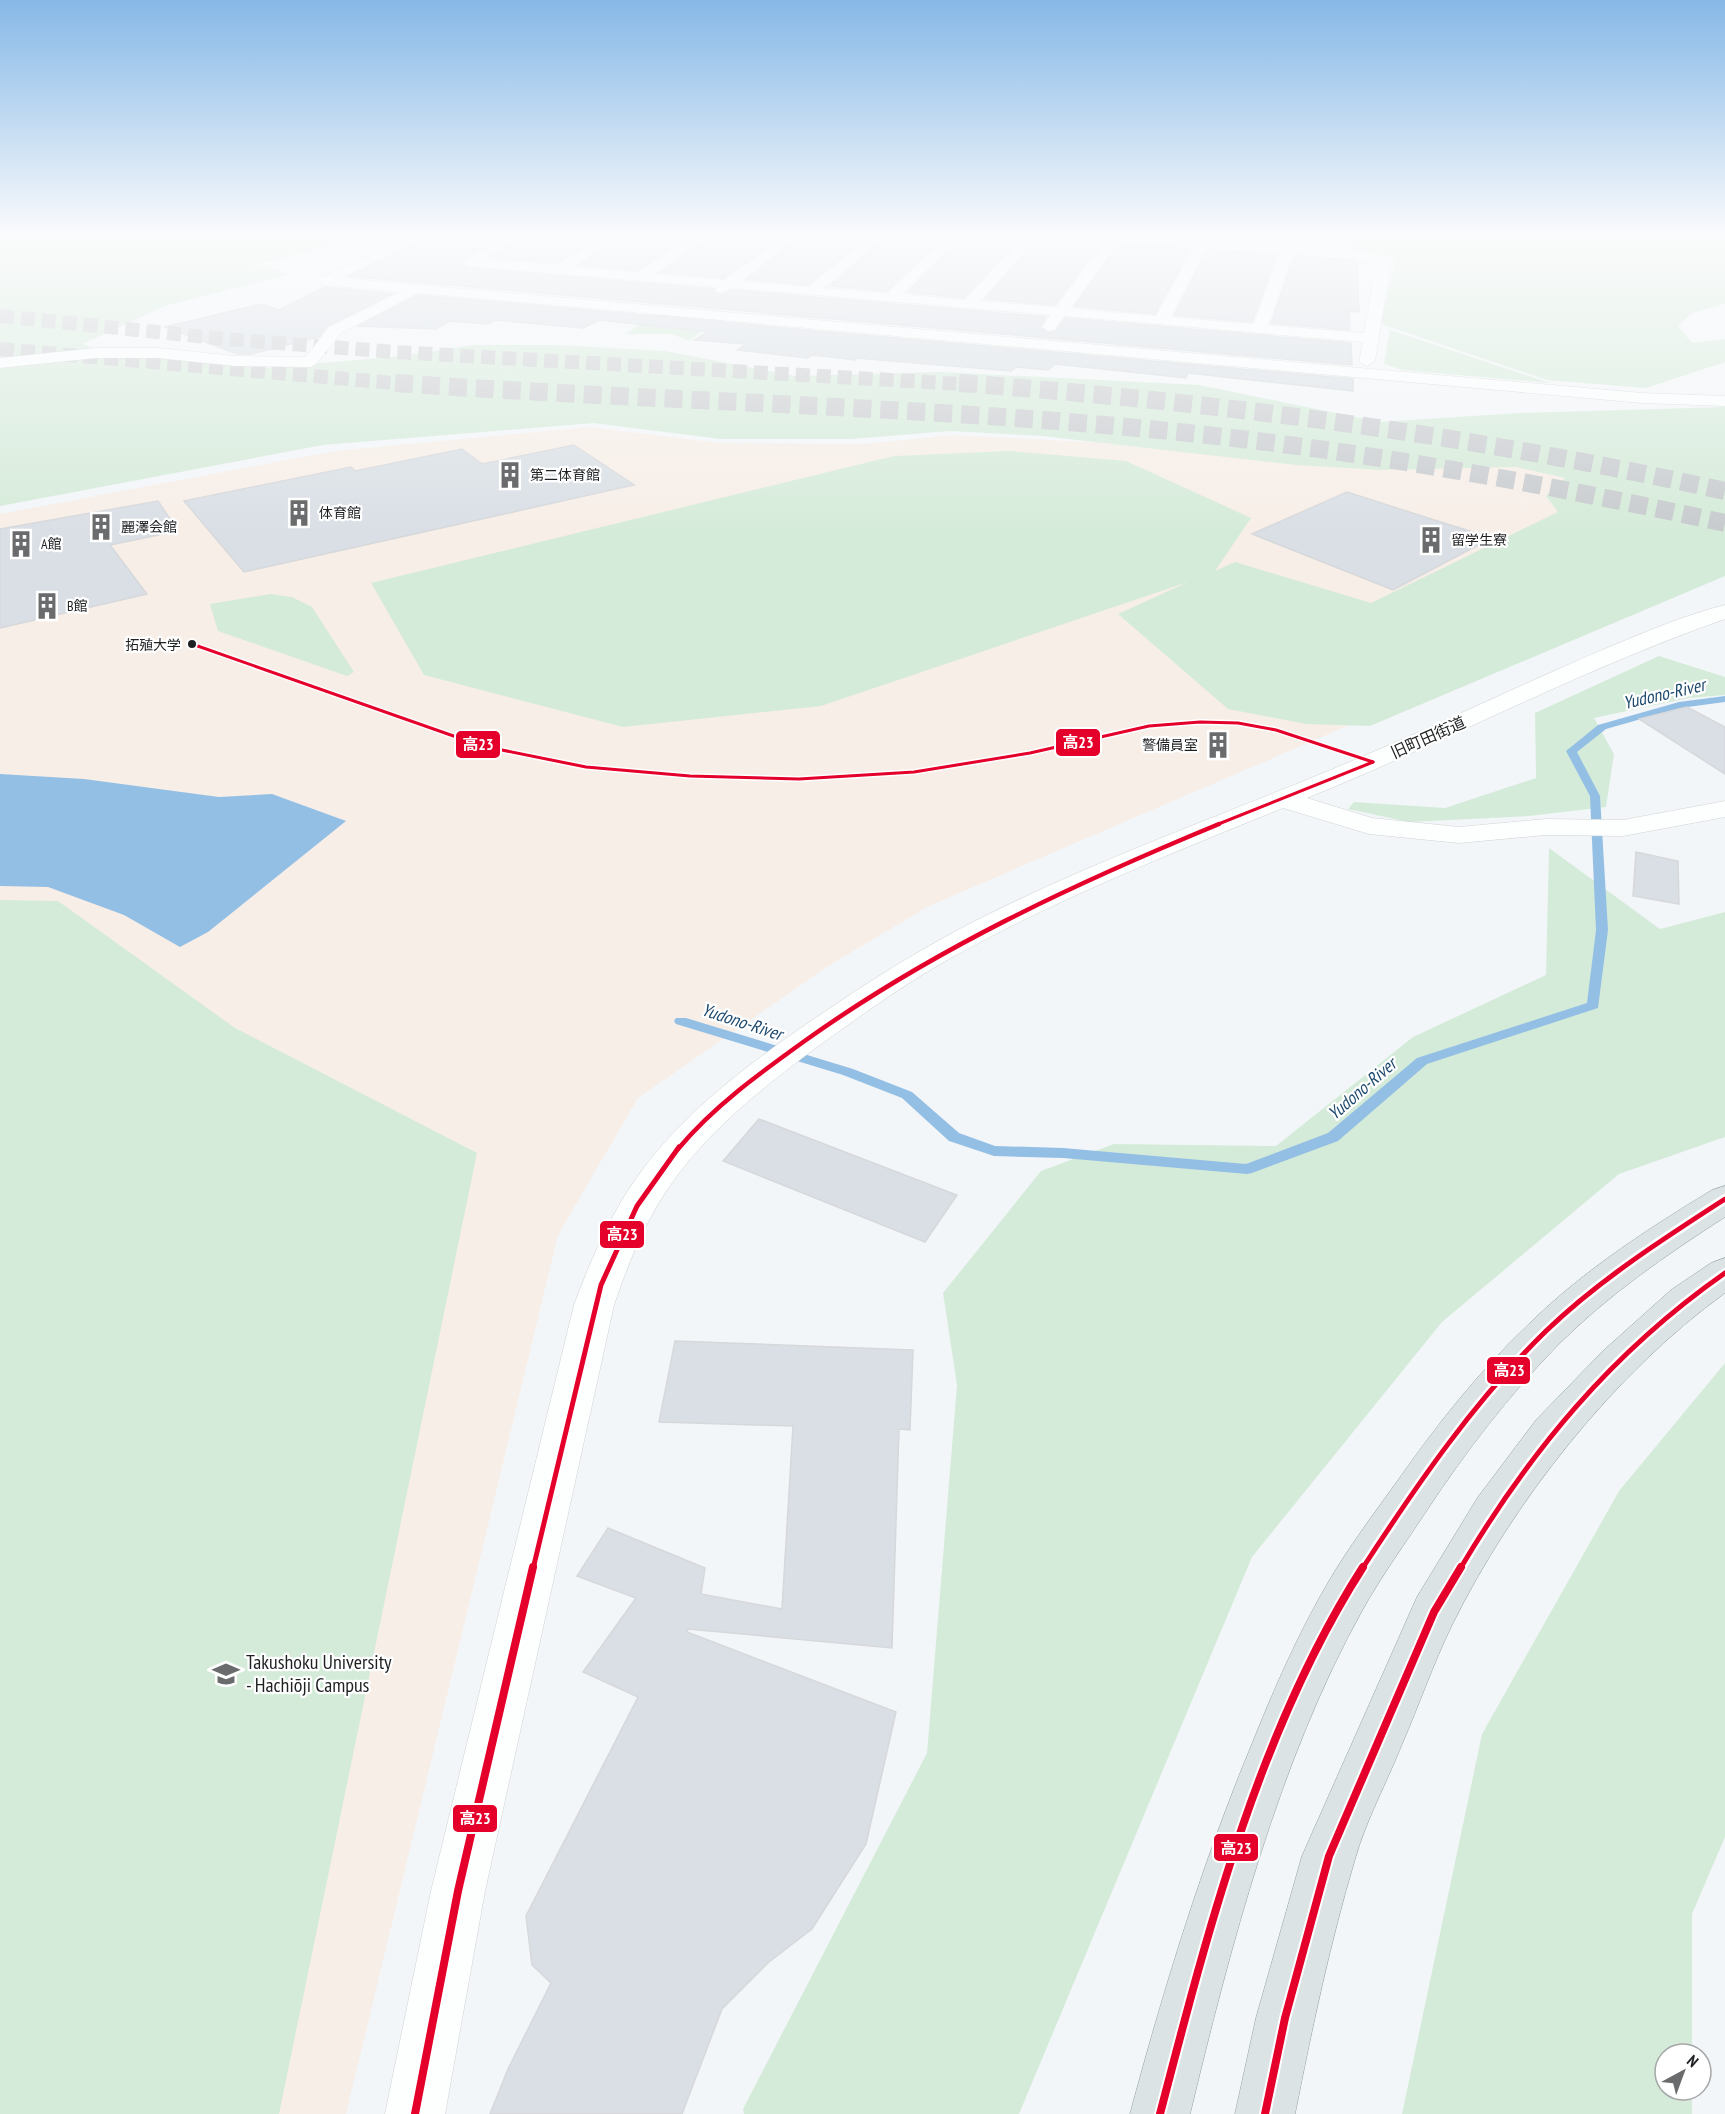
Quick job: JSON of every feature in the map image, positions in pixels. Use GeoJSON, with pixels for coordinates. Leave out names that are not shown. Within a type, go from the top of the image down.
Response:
{"type":"FeatureCollection","features":[{"type":"Feature","properties":{"kind":"main road"},"geometry":{"type":"LineString","coordinates":[[1160,2114],[1185,2010],[1236,1848],[1287,1718],[1343,1600],[1459,1428],[1524,1354],[1587,1296],[1656,1243],[1725,1199]]}},
{"type":"Feature","properties":{"kind":"main road"},"geometry":{"type":"LineString","coordinates":[[1265,2114],[1285,2018],[1329,1856],[1434,1612],[1494,1511],[1551,1433],[1617,1362],[1685,1301],[1725,1272]]}},
{"type":"Feature","properties":{"kind":"street"},"geometry":{"type":"LineString","coordinates":[[0,363],[96,353],[158,353],[235,362],[310,362],[332,336]]}},
{"type":"Feature","properties":{"kind":"street"},"geometry":{"type":"LineString","coordinates":[[946,336],[1642,398],[1725,401]]}},
{"type":"Feature","properties":{"kind":"street"},"geometry":{"type":"LineString","coordinates":[[1038,344],[1044,336]]}},
{"type":"Feature","properties":{"kind":"street"},"geometry":{"type":"LineString","coordinates":[[1342,336],[1371,338],[1364,372]]}},
{"type":"Feature","properties":{"kind":"street","name":"旧町田街道"},"geometry":{"type":"LineString","coordinates":[[415,2114],[458,1891],[540,1529],[603,1274],[614,1245],[651,1183],[700,1124],[742,1088],[801,1043],[891,981],[995,923],[1100,875],[1283,799],[1648,639],[1725,612]]}},
{"type":"Feature","properties":{"kind":"street"},"geometry":{"type":"LineString","coordinates":[[1283,799],[1368,826],[1400,831],[1459,835],[1546,827],[1623,828],[1725,809]]}},
{"type":"Feature","properties":{"kind":"shaded area","name":"Takushoku University - Hachiōji Campus"},"geometry":{"type":"Polygon","coordinates":[[[1565,417],[1645,598],[929,906],[830,965],[638,1098],[558,1235],[346,2114],[0,2114],[0,514],[335,451],[589,427],[720,443],[863,444],[954,435],[1209,448],[1565,417]]]}},
{"type":"Feature","properties":{"kind":"green space"},"geometry":{"type":"Polygon","coordinates":[[[0,336],[100,336],[82,344],[113,353],[264,368],[402,356],[472,345],[555,345],[665,351],[795,376],[941,372],[1199,385],[1379,422],[1520,413],[1725,407],[1725,576],[1370,726],[1306,724],[1228,709],[1118,614],[1188,582],[821,706],[623,727],[424,675],[371,583],[894,456],[1009,451],[1126,461],[1251,518],[1215,571],[1235,562],[1371,603],[1558,512],[1546,496],[1565,478],[1516,467],[1381,470],[1296,465],[1042,436],[950,431],[851,439],[721,439],[593,423],[323,445],[0,506],[0,336]]]}},
{"type":"Feature","properties":{"kind":"green space"},"geometry":{"type":"Polygon","coordinates":[[[676,336],[696,336],[689,341],[676,336]]]}},
{"type":"Feature","properties":{"kind":"green space"},"geometry":{"type":"Polygon","coordinates":[[[1389,336],[1407,336],[1550,383],[1402,370],[1384,364],[1389,336]]]}},
{"type":"Feature","properties":{"kind":"green space"},"geometry":{"type":"Polygon","coordinates":[[[1416,336],[1686,336],[1692,343],[1725,339],[1725,362],[1646,388],[1547,380],[1416,336]]]}},
{"type":"Feature","properties":{"kind":"green space"},"geometry":{"type":"Polygon","coordinates":[[[270,594],[292,597],[312,607],[354,672],[347,676],[218,631],[210,604],[270,594]]]}},
{"type":"Feature","properties":{"kind":"green space"},"geometry":{"type":"Polygon","coordinates":[[[1659,656],[1725,677],[1725,695],[1689,698],[1594,718],[1614,754],[1606,807],[1529,816],[1409,822],[1348,809],[1354,802],[1445,808],[1536,778],[1535,713],[1659,656]]]}},
{"type":"Feature","properties":{"kind":"green space"},"geometry":{"type":"Polygon","coordinates":[[[1549,848],[1660,929],[1725,912],[1725,1137],[1619,1174],[1442,1322],[1252,1557],[1019,2114],[744,2114],[743,2109],[927,1753],[957,1385],[943,1293],[1041,1171],[1114,1144],[1276,1146],[1413,1037],[1546,975],[1549,848]]]}},
{"type":"Feature","properties":{"kind":"green space"},"geometry":{"type":"Polygon","coordinates":[[[0,900],[58,901],[235,1028],[477,1153],[279,2114],[0,2114],[0,900]]]}},
{"type":"Feature","properties":{"kind":"green space"},"geometry":{"type":"Polygon","coordinates":[[[1725,1363],[1725,1837],[1692,1914],[1692,2042],[1653,2042],[1653,2102],[1692,2102],[1692,2114],[1402,2114],[1482,1734],[1619,1491],[1725,1363]]]}},
{"type":"Feature","properties":{"kind":"water"},"geometry":{"type":"Polygon","coordinates":[[[0,774],[84,779],[219,797],[272,794],[346,821],[208,932],[180,947],[124,915],[48,887],[0,886],[0,774]]]}},
{"type":"Feature","properties":{"kind":"building"},"geometry":{"type":"Polygon","coordinates":[[[188,336],[320,336],[251,354],[237,354],[188,336]]]}},
{"type":"Feature","properties":{"kind":"building"},"geometry":{"type":"Polygon","coordinates":[[[702,336],[871,336],[1353,379],[1353,391],[1188,373],[1186,378],[1055,364],[1048,370],[1016,367],[1011,371],[812,355],[807,358],[737,350],[746,344],[694,340],[702,336]]]}},
{"type":"Feature","properties":{"kind":"building"},"geometry":{"type":"Polygon","coordinates":[[[1021,336],[1267,336],[1351,343],[1352,365],[1021,336]]]}},
{"type":"Feature","properties":{"kind":"building"},"geometry":{"type":"Polygon","coordinates":[[[574,445],[634,485],[244,572],[184,501],[351,467],[355,471],[462,449],[482,464],[574,445]]]}},
{"type":"Feature","properties":{"kind":"building","name":"留学生寮"},"geometry":{"type":"Polygon","coordinates":[[[1347,492],[1492,538],[1393,590],[1252,534],[1347,492]]]}},
{"type":"Feature","properties":{"kind":"building"},"geometry":{"type":"Polygon","coordinates":[[[158,501],[178,531],[110,545],[147,594],[0,628],[0,529],[158,501]]]}},
{"type":"Feature","properties":{"kind":"building"},"geometry":{"type":"Polygon","coordinates":[[[1687,707],[1725,727],[1725,774],[1639,719],[1687,707]]]}},
{"type":"Feature","properties":{"kind":"building"},"geometry":{"type":"Polygon","coordinates":[[[1636,852],[1678,861],[1679,904],[1633,896],[1636,852]]]}},
{"type":"Feature","properties":{"kind":"building"},"geometry":{"type":"Polygon","coordinates":[[[759,1119],[957,1195],[925,1242],[723,1161],[759,1119]]]}},
{"type":"Feature","properties":{"kind":"building"},"geometry":{"type":"Polygon","coordinates":[[[675,1341],[913,1350],[910,1430],[899,1429],[892,1648],[688,1629],[687,1632],[896,1712],[866,1844],[812,1929],[769,1962],[722,2009],[682,2114],[490,2114],[508,2069],[551,1983],[532,1965],[526,1916],[638,1697],[583,1672],[636,1598],[577,1576],[608,1528],[705,1568],[701,1594],[782,1609],[793,1426],[659,1422],[675,1341]]]}},
{"type":"Feature","properties":{"kind":"waterway","name":"Yudono-River"},"geometry":{"type":"LineString","coordinates":[[681,1021],[848,1072],[907,1095],[954,1137],[994,1151],[1063,1153],[1247,1169],[1333,1137],[1422,1061],[1593,1005],[1602,930],[1595,796],[1571,751],[1602,727],[1679,705],[1725,699]]}},
{"type":"Feature","properties":{"kind":"tunnel"},"geometry":{"type":"LineString","coordinates":[[193,336],[395,352],[980,385]]}},
{"type":"Feature","properties":{"kind":"tunnel"},"geometry":{"type":"LineString","coordinates":[[0,349],[417,385]]}},
{"type":"Feature","properties":{"kind":"tunnel"},"geometry":{"type":"LineString","coordinates":[[395,383],[944,413],[1127,427],[1278,444],[1428,466],[1577,492],[1725,523]]}},
{"type":"Feature","properties":{"kind":"tunnel"},"geometry":{"type":"LineString","coordinates":[[959,383],[1152,400],[1344,423],[1535,453],[1725,491]]}},
{"type":"Feature","properties":{"kind":"transit line","name":"高23"},"geometry":{"type":"LineString","coordinates":[[192,644],[482,746],[586,767],[690,776],[799,779],[914,772],[1030,753],[1149,726],[1200,722],[1238,723],[1276,730],[1373,762]]}},
{"type":"Feature","properties":{"kind":"transit line","name":"高23"},"geometry":{"type":"LineString","coordinates":[[415,2114],[458,1891],[594,1305],[608,1264],[626,1225],[648,1188],[686,1139],[740,1090],[852,1007],[923,964],[995,924],[1068,889],[1219,824],[1373,762]]}},
{"type":"Feature","properties":{"kind":"transit line","name":"高23"},"geometry":{"type":"LineString","coordinates":[[1160,2114],[1195,1981],[1259,1784],[1284,1720],[1313,1658],[1353,1584],[1459,1431],[1492,1389],[1546,1331],[1610,1277],[1725,1199]]}},
{"type":"Feature","properties":{"kind":"transit line","name":"高23"},"geometry":{"type":"LineString","coordinates":[[1265,2114],[1285,2018],[1329,1856],[1434,1612],[1494,1511],[1551,1433],[1617,1363],[1685,1301],[1725,1273]]}},
{"type":"Feature","properties":{"kind":"place","name":"第二体育館"},"geometry":{"type":"Point","coordinates":[510,475]}},
{"type":"Feature","properties":{"kind":"place","name":"体育館"},"geometry":{"type":"Point","coordinates":[299,513]}},
{"type":"Feature","properties":{"kind":"place","name":"麗澤会館"},"geometry":{"type":"Point","coordinates":[101,527]}},
{"type":"Feature","properties":{"kind":"place","name":"留学生寮"},"geometry":{"type":"Point","coordinates":[1431,540]}},
{"type":"Feature","properties":{"kind":"place","name":"A館"},"geometry":{"type":"Point","coordinates":[21,544]}},
{"type":"Feature","properties":{"kind":"place","name":"B館"},"geometry":{"type":"Point","coordinates":[47,606]}},
{"type":"Feature","properties":{"kind":"place","name":"拓殖大学"},"geometry":{"type":"Point","coordinates":[192,644]}},
{"type":"Feature","properties":{"kind":"place","name":"警備員室"},"geometry":{"type":"Point","coordinates":[1218,745]}},
{"type":"Feature","properties":{"kind":"place","name":"Takushoku University - Hachiōji Campus"},"geometry":{"type":"Point","coordinates":[226,1674]}}]}
